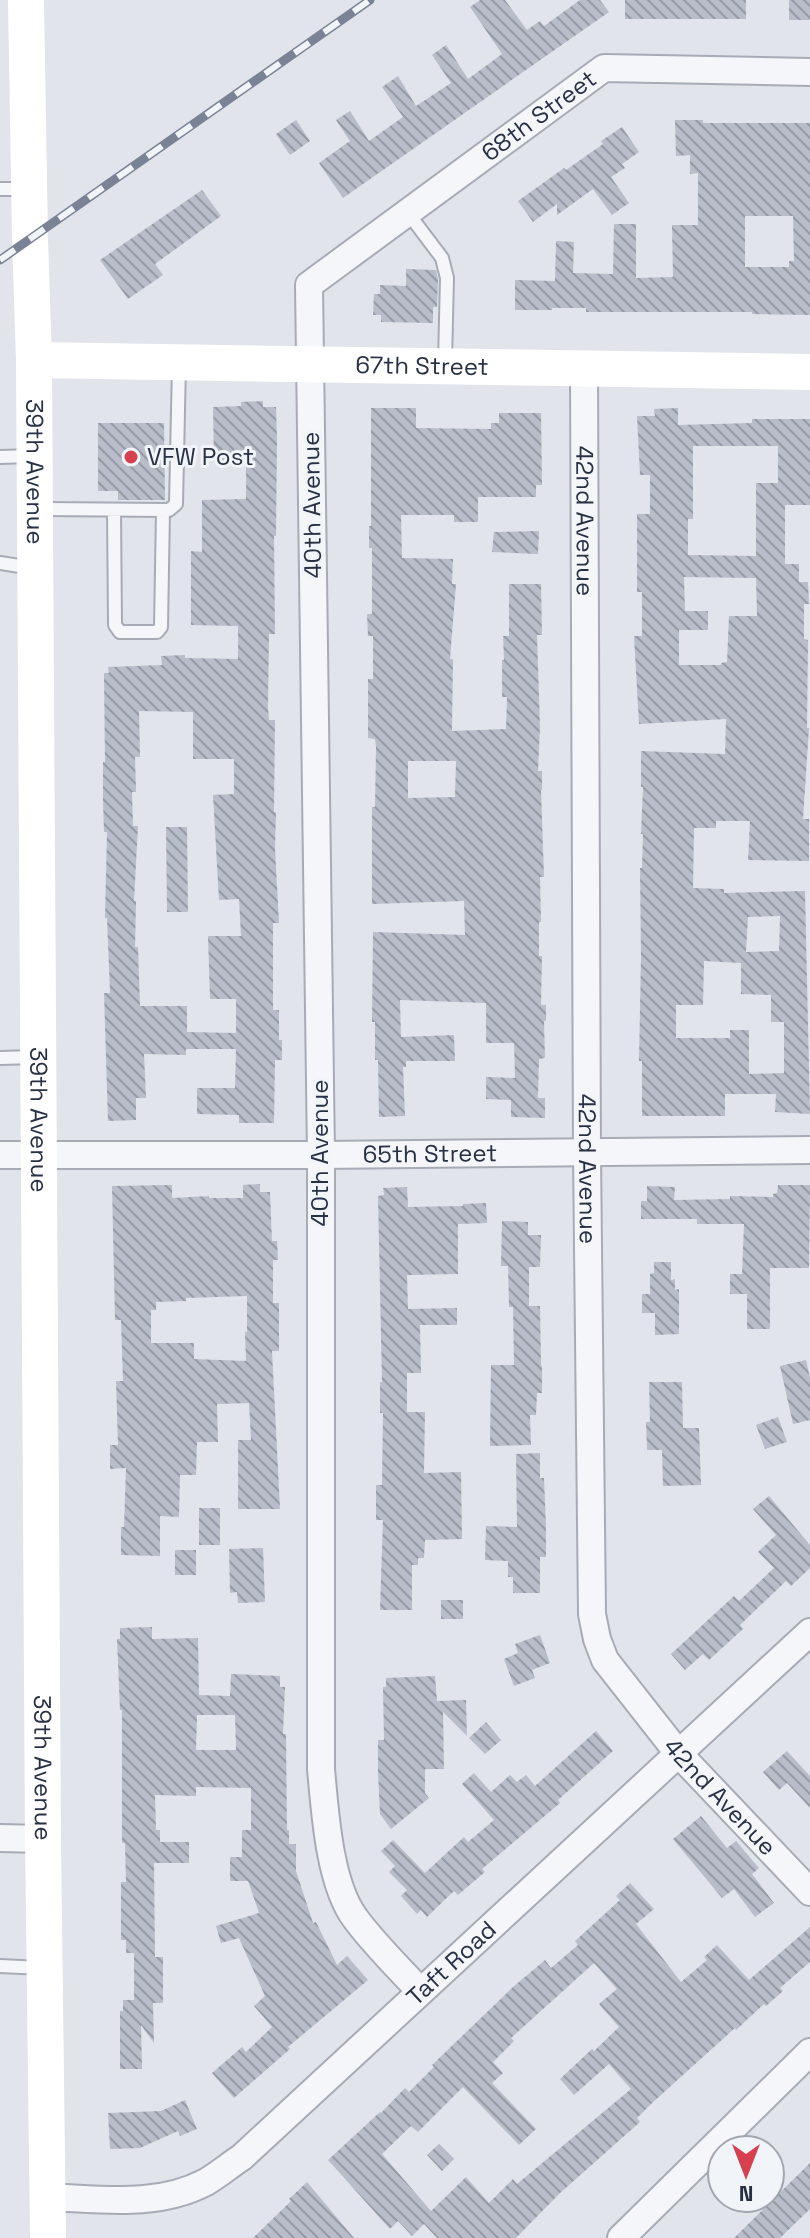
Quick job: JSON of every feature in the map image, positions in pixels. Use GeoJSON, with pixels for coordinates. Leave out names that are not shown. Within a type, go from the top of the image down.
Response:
{"type":"FeatureCollection","features":[{"type":"Feature","properties":{"kind":"main road","name":"39th Avenue"},"geometry":{"type":"LineString","coordinates":[[26,0],[14,189],[34,360],[18,456],[36,509],[48,2238]]}},
{"type":"Feature","properties":{"kind":"main road","name":"67th Street"},"geometry":{"type":"LineString","coordinates":[[34,360],[810,372]]}},
{"type":"Feature","properties":{"kind":"street","name":"68th Street"},"geometry":{"type":"LineString","coordinates":[[309,285],[604,68],[810,72]]}},
{"type":"Feature","properties":{"kind":"street","name":"40th Avenue"},"geometry":{"type":"LineString","coordinates":[[309,285],[321,1155],[321,1769],[327,1831],[337,1874],[353,1916],[420,1991]]}},
{"type":"Feature","properties":{"kind":"street","name":"42nd Avenue"},"geometry":{"type":"LineString","coordinates":[[584,367],[592,1614],[605,1660],[678,1753],[810,1892]]}},
{"type":"Feature","properties":{"kind":"street","name":"65th Street"},"geometry":{"type":"LineString","coordinates":[[0,1155],[810,1150]]}},
{"type":"Feature","properties":{"kind":"street","name":"Taft Road"},"geometry":{"type":"LineString","coordinates":[[48,2197],[146,2199],[169,2196],[206,2182],[242,2157],[810,1632]]}},
{"type":"Feature","properties":{"kind":"street"},"geometry":{"type":"LineString","coordinates":[[0,1838],[43,1839]]}},
{"type":"Feature","properties":{"kind":"street"},"geometry":{"type":"LineString","coordinates":[[621,2238],[810,2052]]}},
{"type":"Feature","properties":{"kind":"lane"},"geometry":{"type":"LineString","coordinates":[[408,213],[442,258],[447,278],[445,365]]}},
{"type":"Feature","properties":{"kind":"lane"},"geometry":{"type":"LineString","coordinates":[[36,509],[169,510],[176,504],[179,361]]}},
{"type":"Feature","properties":{"kind":"lane"},"geometry":{"type":"LineString","coordinates":[[114,510],[115,625],[120,632],[157,632],[161,627],[163,510]]}},
{"type":"Feature","properties":{"kind":"lane"},"geometry":{"type":"LineString","coordinates":[[0,563],[36,569]]}},
{"type":"Feature","properties":{"kind":"lane"},"geometry":{"type":"LineString","coordinates":[[0,1058],[39,1057]]}},
{"type":"Feature","properties":{"kind":"lane"},"geometry":{"type":"LineString","coordinates":[[0,1966],[45,1968]]}},
{"type":"Feature","properties":{"kind":"building"},"geometry":{"type":"Polygon","coordinates":[[[480,0],[505,0],[527,30],[540,21],[544,26],[580,0],[600,0],[609,12],[343,198],[319,163],[350,141],[336,120],[350,111],[369,141],[403,117],[382,87],[398,76],[416,106],[451,83],[432,55],[446,45],[468,79],[502,54],[470,7],[480,0]]]}},
{"type":"Feature","properties":{"kind":"building"},"geometry":{"type":"Polygon","coordinates":[[[625,0],[746,0],[746,19],[625,19],[625,0]]]}},
{"type":"Feature","properties":{"kind":"building"},"geometry":{"type":"Polygon","coordinates":[[[789,0],[810,0],[810,20],[789,20],[789,0]]]}},
{"type":"Feature","properties":{"kind":"building"},"geometry":{"type":"Polygon","coordinates":[[[296,120],[310,141],[290,155],[276,134],[296,120]]]}},
{"type":"Feature","properties":{"kind":"building"},"geometry":{"type":"Polygon","coordinates":[[[675,120],[810,123],[810,315],[586,312],[586,308],[515,310],[515,280],[555,281],[556,241],[574,242],[573,273],[613,274],[614,224],[636,224],[636,278],[673,277],[672,225],[698,225],[698,173],[690,174],[690,155],[676,156],[675,120]],[[745,216],[745,267],[789,267],[789,261],[794,261],[793,216],[745,216]]]}},
{"type":"Feature","properties":{"kind":"building"},"geometry":{"type":"Polygon","coordinates":[[[622,127],[639,152],[622,164],[625,168],[611,177],[629,203],[612,215],[593,189],[557,215],[557,204],[533,222],[518,201],[603,144],[601,141],[622,127]]]}},
{"type":"Feature","properties":{"kind":"building"},"geometry":{"type":"Polygon","coordinates":[[[202,190],[221,216],[155,264],[163,275],[128,299],[100,260],[202,190]]]}},
{"type":"Feature","properties":{"kind":"building"},"geometry":{"type":"Polygon","coordinates":[[[406,269],[436,270],[437,307],[433,307],[433,323],[381,322],[381,315],[373,315],[374,294],[380,294],[380,285],[406,286],[406,269]]]}},
{"type":"Feature","properties":{"kind":"building"},"geometry":{"type":"Polygon","coordinates":[[[263,401],[263,407],[276,407],[275,634],[269,634],[268,708],[269,720],[275,720],[274,812],[279,923],[273,923],[273,1010],[279,1010],[282,1060],[275,1060],[274,1123],[239,1123],[239,1115],[197,1114],[197,1088],[235,1088],[236,1049],[186,1049],[186,1055],[144,1054],[146,1098],[136,1098],[136,1120],[108,1121],[104,993],[110,993],[105,918],[104,673],[109,673],[108,667],[162,665],[161,656],[238,659],[238,626],[191,625],[191,551],[202,552],[202,500],[246,499],[246,461],[214,461],[213,407],[241,406],[241,402],[263,401]],[[139,711],[140,757],[135,757],[136,792],[132,792],[133,826],[138,826],[134,901],[140,1006],[187,1006],[187,1032],[236,1033],[236,999],[210,999],[208,936],[241,936],[239,899],[219,900],[213,795],[234,794],[234,759],[193,759],[193,712],[139,711]]]}},
{"type":"Feature","properties":{"kind":"building"},"geometry":{"type":"Polygon","coordinates":[[[371,408],[416,408],[416,428],[491,429],[491,423],[499,423],[499,413],[541,413],[542,485],[536,485],[536,497],[478,497],[478,522],[454,522],[454,515],[401,515],[402,558],[453,559],[452,584],[456,584],[450,659],[453,659],[452,731],[506,729],[507,697],[502,697],[502,660],[503,636],[509,636],[509,584],[541,584],[542,635],[537,635],[538,771],[542,771],[544,877],[540,877],[539,956],[542,956],[541,1005],[546,1005],[546,1021],[545,1058],[539,1059],[538,1098],[545,1098],[545,1118],[511,1117],[511,1100],[486,1099],[486,1077],[515,1078],[514,1043],[486,1043],[486,1003],[400,1000],[401,1037],[454,1035],[455,1061],[406,1061],[406,1067],[403,1067],[405,1116],[379,1117],[378,1060],[375,1060],[375,1022],[372,1022],[373,932],[465,935],[464,901],[372,904],[372,807],[375,807],[376,747],[375,739],[368,738],[368,679],[373,679],[373,636],[368,636],[367,614],[372,614],[371,408]],[[408,761],[408,798],[455,797],[456,761],[408,761]]]}},
{"type":"Feature","properties":{"kind":"building"},"geometry":{"type":"Polygon","coordinates":[[[678,408],[678,425],[752,423],[752,419],[810,419],[810,505],[785,505],[785,564],[799,564],[799,582],[808,582],[809,604],[804,604],[804,639],[808,640],[809,728],[803,819],[809,819],[809,861],[748,860],[750,821],[716,821],[716,828],[694,828],[693,888],[724,889],[724,893],[805,891],[810,1114],[775,1112],[776,1094],[725,1094],[725,1116],[642,1116],[642,1061],[639,1061],[640,868],[643,834],[641,751],[725,754],[726,719],[639,724],[634,636],[642,636],[642,592],[637,592],[637,514],[650,514],[650,475],[640,475],[637,416],[655,416],[654,409],[678,408]],[[693,446],[693,519],[688,519],[688,555],[756,556],[756,483],[778,483],[778,446],[693,446]],[[684,577],[685,611],[708,611],[708,630],[679,630],[679,665],[721,665],[727,662],[729,616],[757,616],[756,578],[684,577]],[[780,916],[748,917],[746,952],[779,951],[780,916]],[[704,961],[703,1005],[676,1005],[676,1038],[730,1038],[730,1030],[749,1030],[749,1074],[784,1073],[784,1022],[771,1022],[771,995],[741,994],[741,963],[704,961]]]}},
{"type":"Feature","properties":{"kind":"building","name":"VFW Post"},"geometry":{"type":"Polygon","coordinates":[[[98,423],[164,423],[165,500],[118,500],[118,491],[98,491],[98,423]]]}},
{"type":"Feature","properties":{"kind":"building"},"geometry":{"type":"Polygon","coordinates":[[[539,531],[538,554],[492,552],[494,532],[539,531]]]}},
{"type":"Feature","properties":{"kind":"building"},"geometry":{"type":"Polygon","coordinates":[[[166,827],[187,827],[188,912],[167,912],[166,827]]]}},
{"type":"Feature","properties":{"kind":"building"},"geometry":{"type":"Polygon","coordinates":[[[260,1184],[260,1192],[270,1192],[272,1241],[277,1241],[278,1260],[273,1260],[273,1303],[279,1303],[279,1351],[272,1351],[280,1509],[238,1509],[238,1440],[251,1440],[249,1403],[217,1404],[218,1442],[197,1442],[196,1475],[180,1475],[179,1517],[160,1516],[160,1556],[121,1555],[126,1468],[110,1469],[110,1445],[118,1445],[116,1381],[123,1381],[121,1320],[115,1320],[112,1186],[172,1185],[172,1198],[243,1198],[243,1185],[260,1184]],[[247,1296],[156,1302],[156,1310],[151,1310],[151,1343],[194,1343],[194,1359],[246,1361],[247,1296]]]}},
{"type":"Feature","properties":{"kind":"building"},"geometry":{"type":"Polygon","coordinates":[[[778,1185],[810,1185],[809,1268],[770,1268],[770,1329],[747,1329],[747,1294],[730,1294],[730,1274],[742,1274],[744,1224],[697,1224],[697,1219],[641,1219],[641,1201],[647,1201],[647,1186],[675,1187],[674,1200],[773,1197],[778,1185]]]}},
{"type":"Feature","properties":{"kind":"building"},"geometry":{"type":"Polygon","coordinates":[[[407,1187],[408,1207],[486,1203],[487,1223],[458,1224],[458,1274],[407,1275],[408,1309],[457,1308],[457,1325],[420,1325],[421,1373],[407,1373],[407,1412],[425,1412],[424,1473],[461,1472],[462,1539],[425,1540],[424,1558],[418,1558],[418,1565],[412,1565],[412,1610],[380,1610],[383,1520],[376,1520],[376,1485],[382,1485],[383,1413],[380,1413],[378,1196],[384,1195],[383,1188],[407,1187]]]}},
{"type":"Feature","properties":{"kind":"building"},"geometry":{"type":"Polygon","coordinates":[[[502,1221],[528,1222],[528,1235],[541,1235],[540,1267],[529,1267],[529,1306],[540,1306],[542,1366],[542,1393],[537,1393],[536,1415],[530,1415],[531,1445],[490,1446],[491,1365],[514,1365],[513,1307],[509,1307],[508,1266],[501,1266],[502,1221]]]}},
{"type":"Feature","properties":{"kind":"building"},"geometry":{"type":"Polygon","coordinates":[[[654,1262],[671,1262],[671,1280],[675,1279],[675,1290],[679,1289],[679,1334],[655,1335],[655,1313],[642,1313],[642,1294],[650,1294],[650,1274],[654,1273],[654,1262]]]}},
{"type":"Feature","properties":{"kind":"building"},"geometry":{"type":"Polygon","coordinates":[[[806,1360],[810,1378],[810,1420],[793,1424],[780,1366],[806,1360]]]}},
{"type":"Feature","properties":{"kind":"building"},"geometry":{"type":"Polygon","coordinates":[[[649,1382],[682,1382],[683,1428],[699,1428],[701,1485],[663,1486],[662,1450],[647,1450],[649,1382]]]}},
{"type":"Feature","properties":{"kind":"building"},"geometry":{"type":"Polygon","coordinates":[[[778,1417],[787,1442],[765,1449],[756,1425],[778,1417]]]}},
{"type":"Feature","properties":{"kind":"building"},"geometry":{"type":"Polygon","coordinates":[[[540,1453],[540,1478],[544,1478],[546,1557],[540,1557],[540,1593],[513,1593],[513,1577],[508,1577],[508,1561],[485,1560],[486,1526],[517,1527],[516,1454],[540,1453]]]}},
{"type":"Feature","properties":{"kind":"building"},"geometry":{"type":"Polygon","coordinates":[[[769,1496],[810,1545],[810,1568],[791,1586],[786,1581],[740,1625],[743,1629],[709,1660],[703,1654],[685,1670],[671,1654],[734,1596],[739,1601],[774,1568],[758,1552],[776,1535],[753,1509],[769,1496]]]}},
{"type":"Feature","properties":{"kind":"building"},"geometry":{"type":"Polygon","coordinates":[[[199,1508],[220,1508],[220,1545],[199,1545],[199,1508]]]}},
{"type":"Feature","properties":{"kind":"building"},"geometry":{"type":"Polygon","coordinates":[[[263,1548],[265,1602],[238,1603],[237,1592],[230,1593],[229,1549],[263,1548]]]}},
{"type":"Feature","properties":{"kind":"building"},"geometry":{"type":"Polygon","coordinates":[[[175,1550],[196,1550],[196,1575],[175,1575],[175,1550]]]}},
{"type":"Feature","properties":{"kind":"building"},"geometry":{"type":"Polygon","coordinates":[[[441,1600],[463,1600],[463,1619],[441,1619],[441,1600]]]}},
{"type":"Feature","properties":{"kind":"building"},"geometry":{"type":"Polygon","coordinates":[[[152,1627],[152,1639],[198,1638],[199,1695],[230,1696],[231,1674],[280,1676],[280,1687],[285,1687],[283,1734],[286,1734],[287,1830],[289,1844],[296,1844],[296,1871],[313,1923],[316,1922],[337,1965],[347,1956],[368,1980],[288,2047],[290,2049],[234,2098],[212,2073],[242,2047],[246,2052],[272,2027],[254,2006],[265,1996],[239,1938],[221,1943],[216,1926],[259,1913],[248,1881],[230,1881],[230,1857],[242,1857],[242,1830],[251,1830],[251,1788],[196,1787],[196,1796],[155,1795],[156,1830],[160,1830],[160,1842],[189,1842],[189,1863],[154,1863],[155,1957],[163,1957],[163,2003],[153,2003],[154,2043],[141,2025],[142,2069],[120,2069],[120,2011],[123,2011],[123,2000],[134,2000],[134,1953],[126,1953],[126,1940],[121,1940],[121,1882],[126,1882],[125,1843],[122,1843],[122,1710],[117,1639],[120,1639],[120,1628],[152,1627]],[[197,1715],[196,1750],[236,1750],[235,1715],[197,1715]]]}},
{"type":"Feature","properties":{"kind":"building"},"geometry":{"type":"Polygon","coordinates":[[[540,1635],[550,1663],[532,1670],[535,1678],[514,1686],[504,1659],[518,1653],[515,1644],[540,1635]]]}},
{"type":"Feature","properties":{"kind":"building"},"geometry":{"type":"Polygon","coordinates":[[[435,1676],[437,1701],[466,1700],[467,1736],[443,1712],[444,1769],[425,1769],[425,1793],[429,1798],[391,1829],[380,1814],[378,1740],[384,1740],[383,1687],[386,1687],[386,1678],[435,1676]]]}},
{"type":"Feature","properties":{"kind":"building"},"geometry":{"type":"Polygon","coordinates":[[[486,1722],[501,1740],[485,1754],[469,1738],[486,1722]]]}},
{"type":"Feature","properties":{"kind":"building"},"geometry":{"type":"Polygon","coordinates":[[[596,1731],[613,1751],[558,1800],[560,1803],[482,1869],[485,1872],[458,1895],[454,1891],[427,1917],[421,1910],[417,1914],[401,1896],[407,1890],[389,1872],[395,1866],[381,1851],[393,1840],[425,1873],[464,1837],[468,1842],[494,1820],[462,1784],[474,1773],[491,1792],[510,1775],[517,1782],[526,1775],[535,1786],[596,1731]]]}},
{"type":"Feature","properties":{"kind":"building"},"geometry":{"type":"Polygon","coordinates":[[[787,1751],[810,1776],[810,1808],[787,1783],[779,1790],[763,1772],[787,1751]]]}},
{"type":"Feature","properties":{"kind":"building"},"geometry":{"type":"Polygon","coordinates":[[[701,1816],[727,1848],[736,1841],[759,1868],[752,1874],[774,1903],[755,1917],[734,1889],[722,1898],[673,1839],[701,1816]]]}},
{"type":"Feature","properties":{"kind":"building"},"geometry":{"type":"Polygon","coordinates":[[[630,1883],[654,1909],[636,1924],[681,1982],[707,1960],[704,1957],[717,1945],[749,1980],[810,1927],[810,1962],[780,1988],[783,1991],[735,2028],[652,2103],[637,2118],[640,2122],[559,2194],[516,2238],[437,2238],[424,2224],[412,2236],[398,2221],[390,2229],[328,2160],[405,2088],[409,2092],[434,2067],[432,2065],[513,1987],[545,1960],[551,1968],[578,1945],[575,1941],[620,1900],[616,1896],[630,1883]],[[594,1963],[511,2038],[514,2041],[493,2062],[503,2073],[492,2083],[536,2129],[519,2145],[463,2087],[418,2132],[411,2126],[382,2154],[431,2211],[466,2177],[489,2203],[513,2179],[517,2184],[631,2089],[609,2064],[574,2095],[560,2079],[619,2027],[599,2004],[617,1989],[594,1963]]]}},
{"type":"Feature","properties":{"kind":"building"},"geometry":{"type":"Polygon","coordinates":[[[185,2100],[197,2129],[180,2136],[178,2131],[140,2148],[110,2149],[108,2113],[161,2111],[185,2100]]]}},
{"type":"Feature","properties":{"kind":"building"},"geometry":{"type":"Polygon","coordinates":[[[439,2144],[454,2159],[442,2171],[427,2155],[439,2144]]]}},
{"type":"Feature","properties":{"kind":"building"},"geometry":{"type":"Polygon","coordinates":[[[810,2163],[810,2209],[780,2238],[734,2238],[758,2214],[786,2214],[786,2187],[810,2163]]]}},
{"type":"Feature","properties":{"kind":"building"},"geometry":{"type":"Polygon","coordinates":[[[307,2182],[354,2238],[253,2238],[291,2201],[289,2199],[307,2182]]]}},
{"type":"Feature","properties":{"kind":"railway"},"geometry":{"type":"LineString","coordinates":[[0,260],[370,0]]}},
{"type":"Feature","properties":{"kind":"place","name":"VFW Post"},"geometry":{"type":"Point","coordinates":[131,457]}}]}
